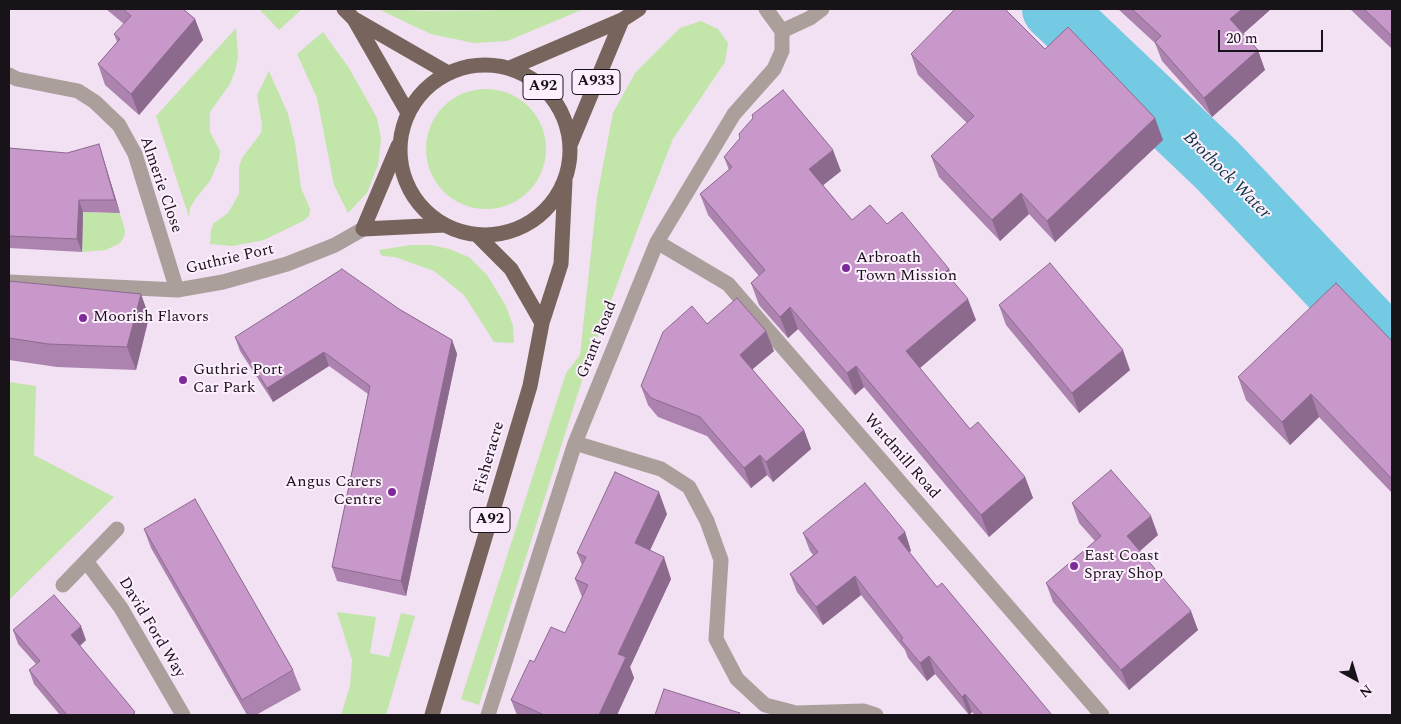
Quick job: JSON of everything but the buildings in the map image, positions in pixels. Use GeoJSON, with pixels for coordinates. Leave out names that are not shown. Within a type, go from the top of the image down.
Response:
{"type":"FeatureCollection","features":[{"type":"Feature","properties":{"kind":"main road"},"geometry":{"type":"LineString","coordinates":[[510,68],[622,20],[639,9]]}},
{"type":"Feature","properties":{"kind":"main road"},"geometry":{"type":"LineString","coordinates":[[349,14],[448,73]]}},
{"type":"Feature","properties":{"kind":"main road"},"geometry":{"type":"LineString","coordinates":[[349,14],[408,113]]}},
{"type":"Feature","properties":{"kind":"main road","name":"A933"},"geometry":{"type":"LineString","coordinates":[[570,145],[622,20]]}},
{"type":"Feature","properties":{"kind":"main road","name":"A92"},"geometry":{"type":"LineString","coordinates":[[489,64],[510,68],[534,80],[545,89],[558,105],[567,124],[570,163],[564,181],[550,204],[530,222],[505,233],[477,235],[445,225],[436,219],[419,204],[407,185],[401,164],[400,142],[408,113],[418,97],[431,83],[448,73],[468,66],[489,64]]}},
{"type":"Feature","properties":{"kind":"main road"},"geometry":{"type":"LineString","coordinates":[[363,229],[400,142]]}},
{"type":"Feature","properties":{"kind":"main road","name":"Fisheracre"},"geometry":{"type":"LineString","coordinates":[[432,715],[535,367],[542,323],[561,264],[564,181]]}},
{"type":"Feature","properties":{"kind":"main road","name":"Guthrie Port"},"geometry":{"type":"LineString","coordinates":[[363,229],[445,225]]}},
{"type":"Feature","properties":{"kind":"main road","name":"A92"},"geometry":{"type":"LineString","coordinates":[[477,235],[511,269],[542,323]]}},
{"type":"Feature","properties":{"kind":"street"},"geometry":{"type":"LineString","coordinates":[[766,9],[782,31],[810,18],[822,9]]}},
{"type":"Feature","properties":{"kind":"street","name":"Grant Road"},"geometry":{"type":"LineString","coordinates":[[488,715],[575,443],[657,242],[734,114],[774,69],[782,51],[782,31]]}},
{"type":"Feature","properties":{"kind":"street","name":"Almerie Close"},"geometry":{"type":"LineString","coordinates":[[9,75],[17,79],[78,91],[95,102],[119,125],[135,154],[177,290]]}},
{"type":"Feature","properties":{"kind":"street","name":"Guthrie Port"},"geometry":{"type":"LineString","coordinates":[[9,282],[177,290],[223,282],[287,264],[334,245],[363,229]]}},
{"type":"Feature","properties":{"kind":"street","name":"Wardmill Road"},"geometry":{"type":"LineString","coordinates":[[657,242],[728,284],[1102,715]]}},
{"type":"Feature","properties":{"kind":"street"},"geometry":{"type":"LineString","coordinates":[[575,443],[661,469],[689,487],[707,521],[721,560],[716,639],[737,679],[765,705],[796,713],[864,711],[876,715]]}},
{"type":"Feature","properties":{"kind":"street"},"geometry":{"type":"LineString","coordinates":[[63,585],[117,529]]}},
{"type":"Feature","properties":{"kind":"street","name":"David Ford Way"},"geometry":{"type":"LineString","coordinates":[[86,560],[121,608],[183,715]]}},
{"type":"Feature","properties":{"kind":"green space"},"geometry":{"type":"Polygon","coordinates":[[[259,9],[302,9],[279,30],[259,9]]]}},
{"type":"Feature","properties":{"kind":"green space"},"geometry":{"type":"Polygon","coordinates":[[[378,9],[428,11],[584,9],[507,41],[474,43],[431,34],[378,9]]]}},
{"type":"Feature","properties":{"kind":"green space"},"geometry":{"type":"Polygon","coordinates":[[[701,21],[718,29],[728,43],[725,62],[673,139],[644,212],[585,371],[479,705],[461,699],[566,373],[580,355],[597,197],[613,113],[635,73],[680,28],[701,21]]]}},
{"type":"Feature","properties":{"kind":"green space"},"geometry":{"type":"Polygon","coordinates":[[[236,28],[238,58],[235,71],[230,84],[210,112],[210,132],[220,151],[219,160],[210,181],[190,208],[189,217],[156,116],[236,28]]]}},
{"type":"Feature","properties":{"kind":"green space"},"geometry":{"type":"Polygon","coordinates":[[[323,32],[349,68],[377,118],[381,138],[378,165],[367,193],[348,213],[334,185],[317,98],[297,54],[323,32]]]}},
{"type":"Feature","properties":{"kind":"green space"},"geometry":{"type":"Polygon","coordinates":[[[269,71],[288,114],[295,143],[301,188],[310,209],[309,216],[303,221],[264,240],[233,246],[210,244],[211,229],[214,223],[228,213],[239,194],[239,167],[242,158],[261,133],[262,125],[257,95],[269,71]]]}},
{"type":"Feature","properties":{"kind":"green space"},"geometry":{"type":"Polygon","coordinates":[[[486,89],[509,93],[529,106],[542,126],[546,149],[542,172],[529,192],[509,205],[486,209],[463,205],[443,192],[430,172],[426,149],[430,126],[443,106],[463,93],[486,89]]]}},
{"type":"Feature","properties":{"kind":"green space"},"geometry":{"type":"Polygon","coordinates":[[[117,204],[125,230],[124,237],[120,243],[106,250],[82,252],[83,212],[107,213],[117,204]]]}},
{"type":"Feature","properties":{"kind":"green space"},"geometry":{"type":"Polygon","coordinates":[[[411,245],[431,245],[449,249],[469,257],[487,275],[506,306],[513,326],[514,343],[494,342],[464,295],[434,271],[395,257],[382,256],[379,250],[411,245]]]}},
{"type":"Feature","properties":{"kind":"green space"},"geometry":{"type":"Polygon","coordinates":[[[9,382],[36,386],[34,455],[114,497],[9,600],[9,382]]]}},
{"type":"Feature","properties":{"kind":"green space"},"geometry":{"type":"Polygon","coordinates":[[[337,612],[376,617],[370,653],[389,657],[401,613],[415,616],[386,715],[341,715],[350,686],[352,660],[337,612]]]}},
{"type":"Feature","properties":{"kind":"waterway","name":"Brothock Water"},"geometry":{"type":"LineString","coordinates":[[1053,9],[1217,165],[1392,350]]}},
{"type":"Feature","properties":{"kind":"place","name":"Arbroath Town Mission"},"geometry":{"type":"Point","coordinates":[846,268]}},
{"type":"Feature","properties":{"kind":"place","name":"Moorish Flavors"},"geometry":{"type":"Point","coordinates":[83,318]}},
{"type":"Feature","properties":{"kind":"place","name":"Guthrie Port Car Park"},"geometry":{"type":"Point","coordinates":[183,380]}},
{"type":"Feature","properties":{"kind":"place","name":"Angus Carers Centre"},"geometry":{"type":"Point","coordinates":[392,492]}},
{"type":"Feature","properties":{"kind":"place","name":"East Coast Spray Shop"},"geometry":{"type":"Point","coordinates":[1074,566]}}]}
